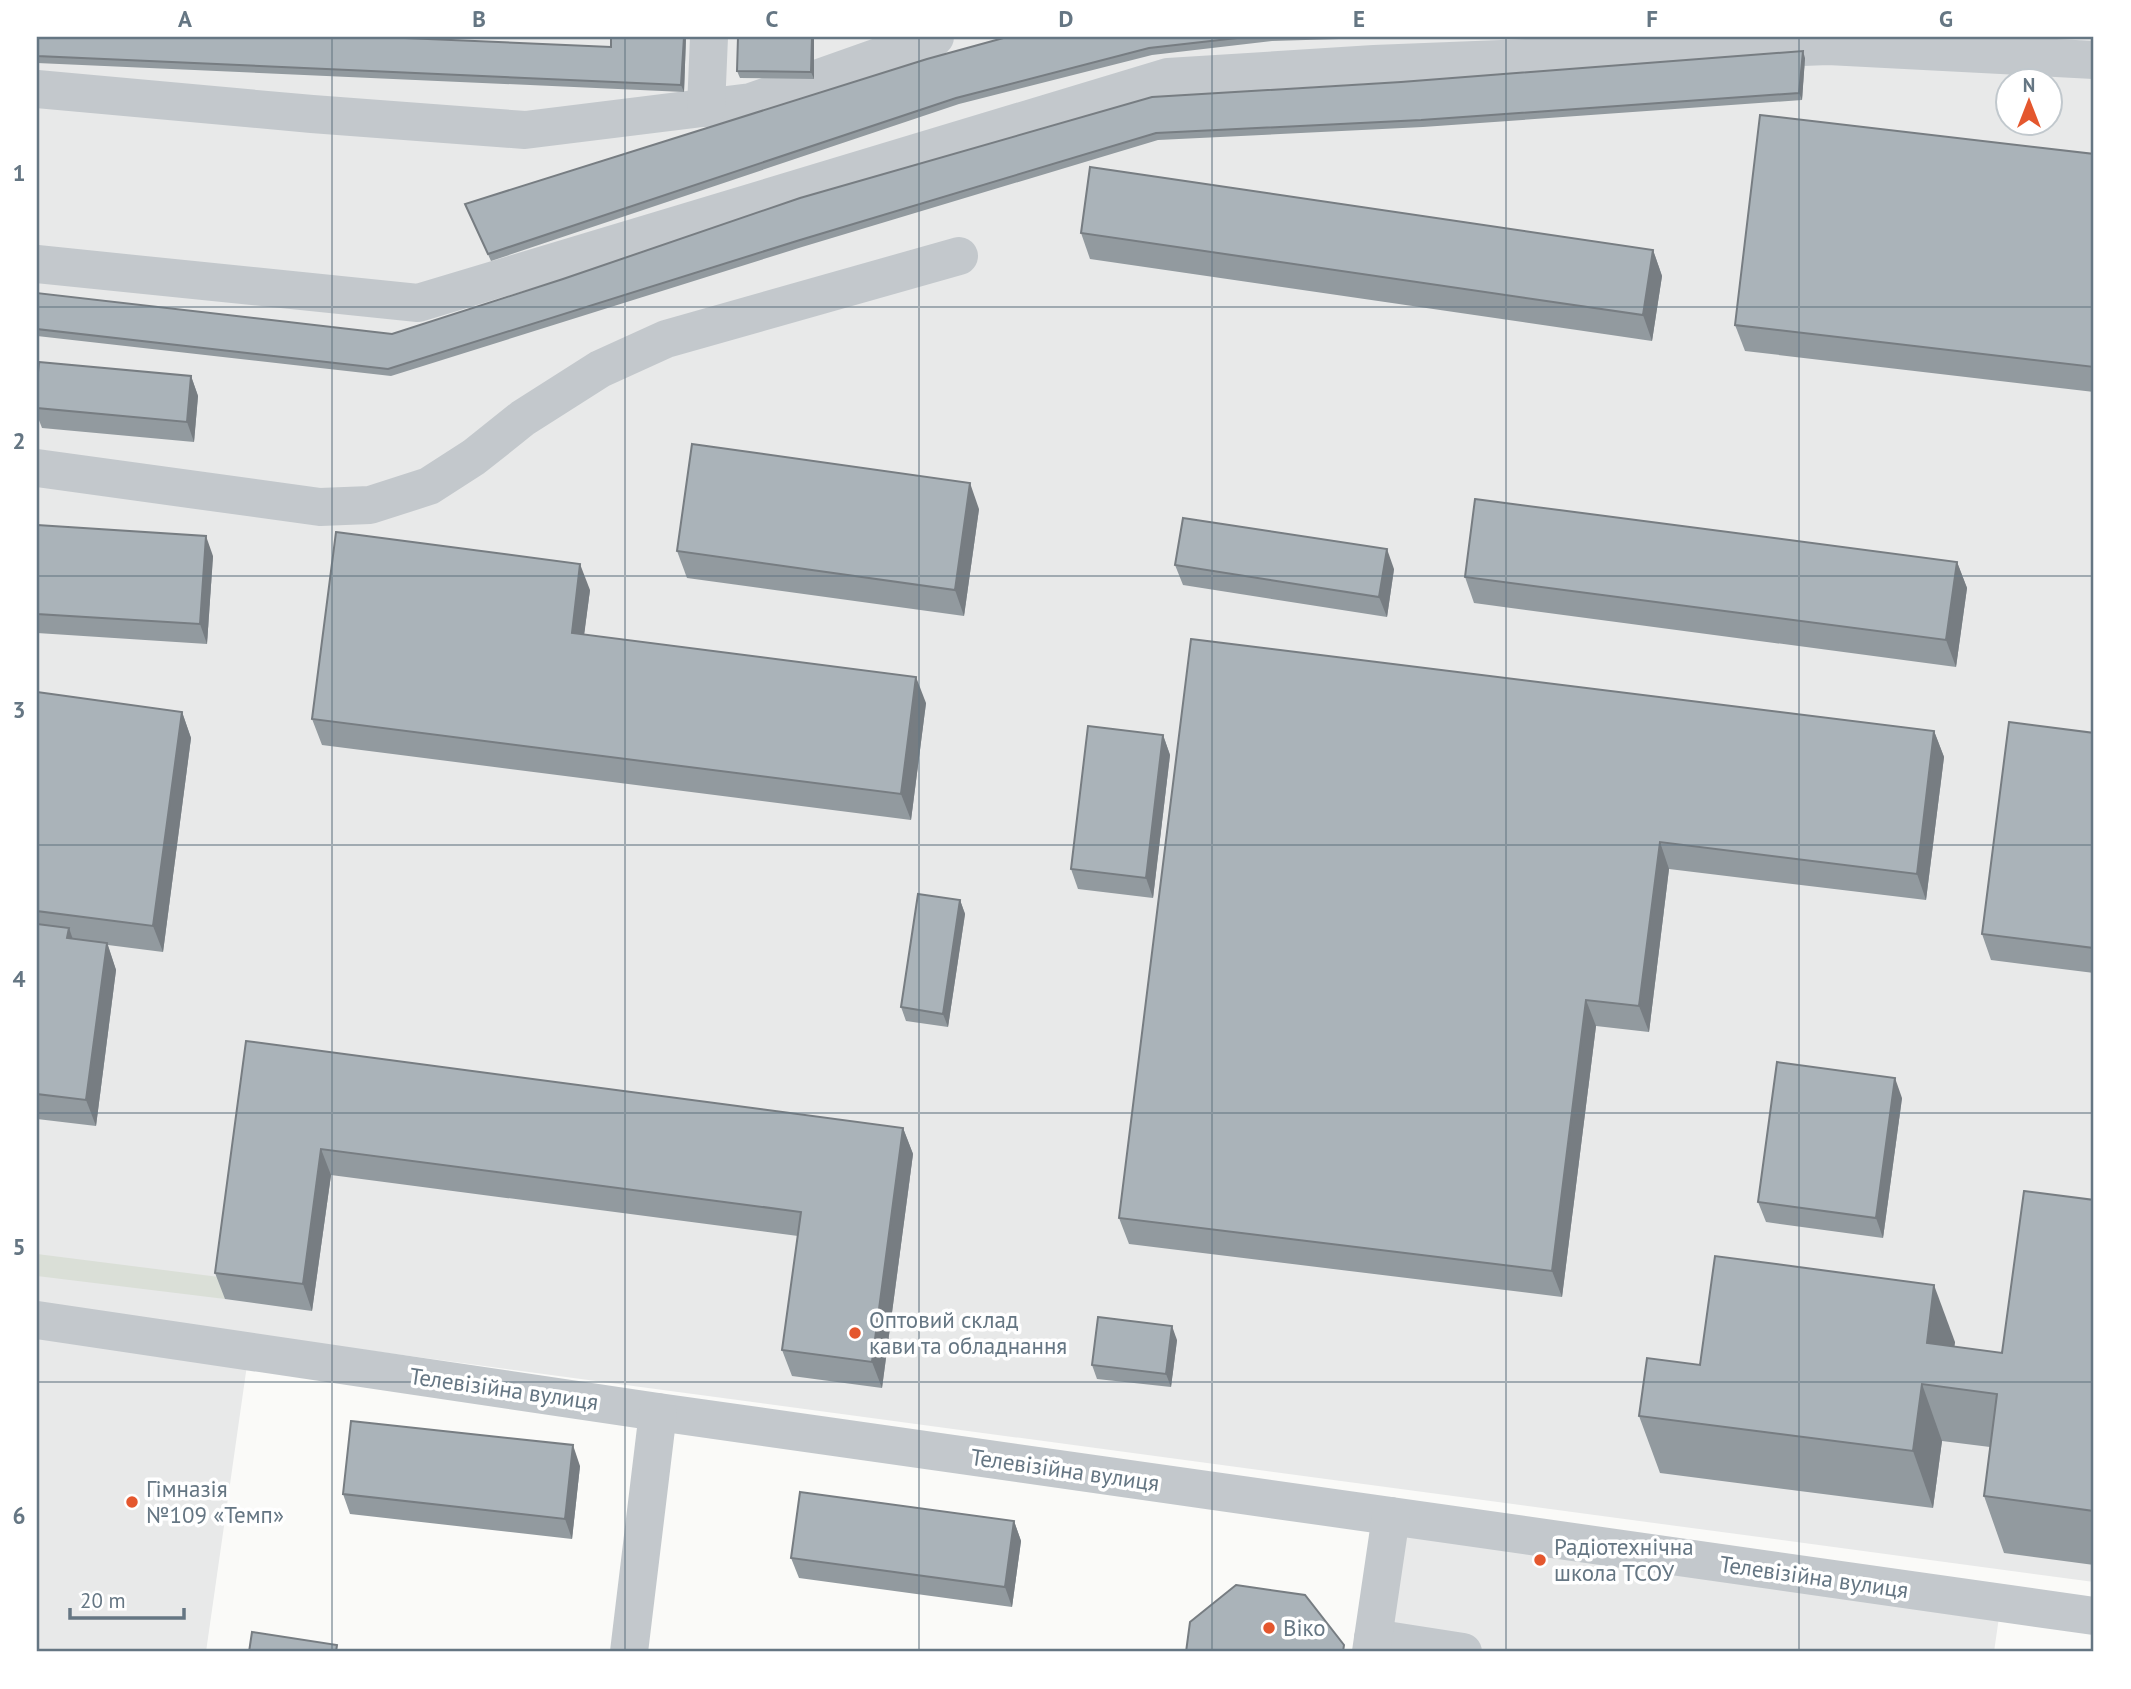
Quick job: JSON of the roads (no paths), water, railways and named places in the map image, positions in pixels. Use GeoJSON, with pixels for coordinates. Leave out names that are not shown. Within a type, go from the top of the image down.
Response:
{"type":"FeatureCollection","features":[{"type":"Feature","properties":{"kind":"street"},"geometry":{"type":"LineString","coordinates":[[706,108],[709,37]]}},
{"type":"Feature","properties":{"kind":"street"},"geometry":{"type":"LineString","coordinates":[[37,89],[525,130],[751,102],[839,54],[935,37]]}},
{"type":"Feature","properties":{"kind":"street"},"geometry":{"type":"LineString","coordinates":[[37,264],[418,303],[1168,77],[1388,63],[1828,46],[2094,60]]}},
{"type":"Feature","properties":{"kind":"street"},"geometry":{"type":"LineString","coordinates":[[37,468],[320,507],[370,505],[429,485],[474,457],[523,418],[600,369],[666,339],[959,256]]}},
{"type":"Feature","properties":{"kind":"street","name":"Телевізійна вулиця"},"geometry":{"type":"LineString","coordinates":[[37,1320],[658,1412],[2094,1616]]}},
{"type":"Feature","properties":{"kind":"street"},"geometry":{"type":"LineString","coordinates":[[629,1652],[658,1412]]}},
{"type":"Feature","properties":{"kind":"street"},"geometry":{"type":"LineString","coordinates":[[1391,1516],[1372,1645],[1463,1652]]}},
{"type":"Feature","properties":{"kind":"place","name":"Оптовий склад кави та обладнання"},"geometry":{"type":"Point","coordinates":[855,1333]}},
{"type":"Feature","properties":{"kind":"place","name":"Гімназія №109 «Темп»"},"geometry":{"type":"Point","coordinates":[132,1502]}},
{"type":"Feature","properties":{"kind":"place","name":"Радіотехнічна школа ТСОУ"},"geometry":{"type":"Point","coordinates":[1540,1560]}},
{"type":"Feature","properties":{"kind":"place","name":"Віко"},"geometry":{"type":"Point","coordinates":[1269,1628]}}]}
